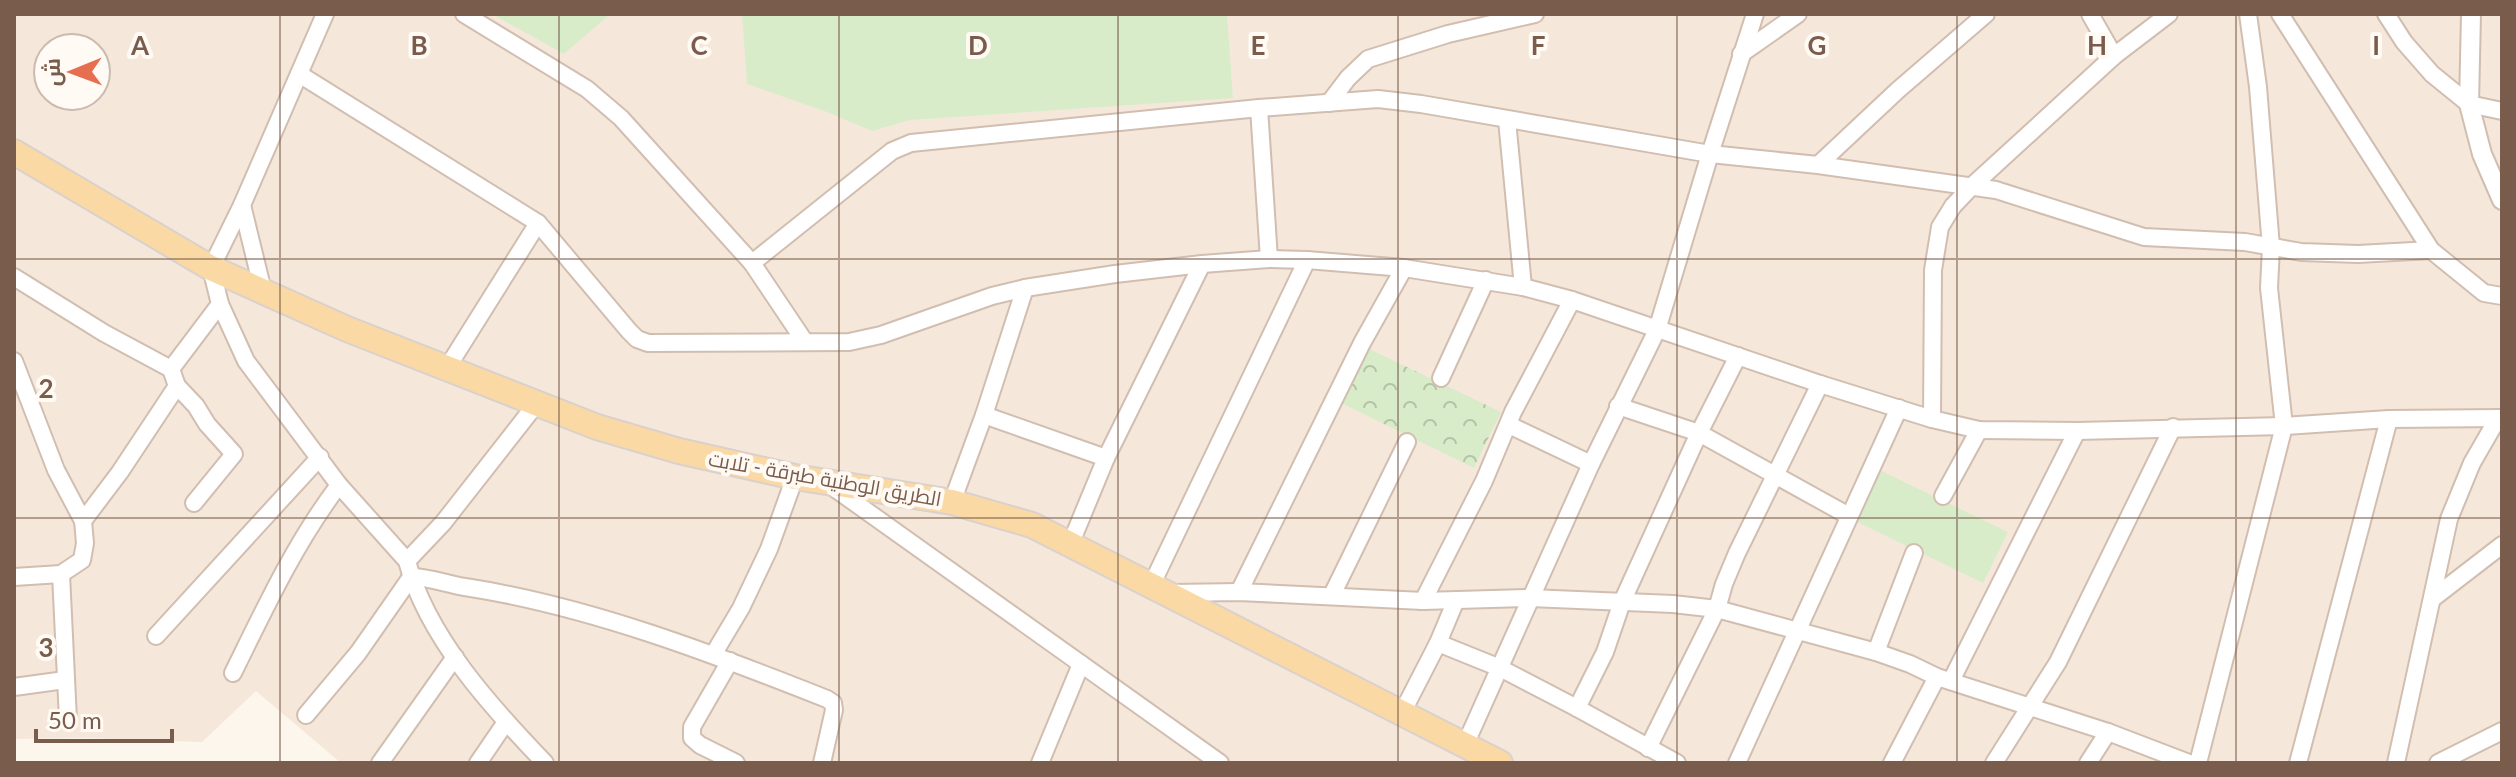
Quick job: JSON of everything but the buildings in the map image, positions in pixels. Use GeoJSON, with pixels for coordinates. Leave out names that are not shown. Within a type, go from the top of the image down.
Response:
{"type":"FeatureCollection","features":[{"type":"Feature","properties":{"kind":"main road","name":"الطريق الوطنية طبرقة - تلابت"},"geometry":{"type":"LineString","coordinates":[[14,152],[211,268],[347,329],[597,427],[679,451],[795,477],[952,502],[1032,525],[1500,763]]}},
{"type":"Feature","properties":{"kind":"street"},"geometry":{"type":"LineString","coordinates":[[325,14],[242,205],[211,268],[220,304],[246,361],[339,485],[409,569],[429,615],[455,657],[506,722],[545,763]]}},
{"type":"Feature","properties":{"kind":"street"},"geometry":{"type":"LineString","coordinates":[[464,14],[587,89],[621,118],[752,263],[805,342]]}},
{"type":"Feature","properties":{"kind":"street"},"geometry":{"type":"LineString","coordinates":[[1329,103],[1368,59],[1448,34],[1535,14]]}},
{"type":"Feature","properties":{"kind":"street"},"geometry":{"type":"LineString","coordinates":[[1465,745],[1591,464],[1657,330],[1755,14]]}},
{"type":"Feature","properties":{"kind":"street"},"geometry":{"type":"LineString","coordinates":[[1741,54],[1798,14]]}},
{"type":"Feature","properties":{"kind":"street"},"geometry":{"type":"LineString","coordinates":[[2090,14],[2114,56]]}},
{"type":"Feature","properties":{"kind":"street"},"geometry":{"type":"LineString","coordinates":[[1932,419],[1933,270],[1940,227],[1953,206],[1972,186],[2114,56],[2169,14]]}},
{"type":"Feature","properties":{"kind":"street"},"geometry":{"type":"LineString","coordinates":[[2198,763],[2284,426],[2269,288],[2271,247],[2258,87],[2248,14]]}},
{"type":"Feature","properties":{"kind":"street"},"geometry":{"type":"LineString","coordinates":[[2280,14],[2431,250],[2484,293],[2502,296]]}},
{"type":"Feature","properties":{"kind":"street"},"geometry":{"type":"LineString","coordinates":[[2386,14],[2404,42],[2432,74],[2469,104],[2502,111]]}},
{"type":"Feature","properties":{"kind":"street"},"geometry":{"type":"LineString","coordinates":[[2471,14],[2469,104],[2482,154],[2502,200]]}},
{"type":"Feature","properties":{"kind":"street"},"geometry":{"type":"LineString","coordinates":[[1818,165],[1976,17]]}},
{"type":"Feature","properties":{"kind":"street"},"geometry":{"type":"LineString","coordinates":[[299,74],[538,223],[637,339],[648,343],[849,342],[881,335],[992,296],[1025,288],[1202,264],[1269,259],[1307,260],[1404,268],[1523,287],[1572,300],[1820,384],[1932,419],[1979,430],[2077,431],[2284,426],[2389,419],[2500,418]]}},
{"type":"Feature","properties":{"kind":"street"},"geometry":{"type":"LineString","coordinates":[[752,263],[892,151],[911,143],[1378,99],[1710,154],[1818,165],[1996,190],[2144,237],[2245,242],[2301,252],[2358,254],[2431,250]]}},
{"type":"Feature","properties":{"kind":"street"},"geometry":{"type":"LineString","coordinates":[[1259,108],[1269,259]]}},
{"type":"Feature","properties":{"kind":"street"},"geometry":{"type":"LineString","coordinates":[[1507,120],[1523,287]]}},
{"type":"Feature","properties":{"kind":"street"},"geometry":{"type":"LineString","coordinates":[[242,205],[263,291]]}},
{"type":"Feature","properties":{"kind":"street"},"geometry":{"type":"LineString","coordinates":[[447,368],[538,223]]}},
{"type":"Feature","properties":{"kind":"street"},"geometry":{"type":"LineString","coordinates":[[1307,260],[1160,589],[1423,601],[1530,598],[1673,604],[1717,609],[1876,652],[1944,679],[2108,732],[2189,763]]}},
{"type":"Feature","properties":{"kind":"street"},"geometry":{"type":"LineString","coordinates":[[1070,545],[1106,458],[1202,264]]}},
{"type":"Feature","properties":{"kind":"street"},"geometry":{"type":"LineString","coordinates":[[1239,592],[1362,343],[1404,268]]}},
{"type":"Feature","properties":{"kind":"street"},"geometry":{"type":"LineString","coordinates":[[14,277],[104,333],[171,369],[177,386],[234,454],[194,503]]}},
{"type":"Feature","properties":{"kind":"street"},"geometry":{"type":"LineString","coordinates":[[1441,378],[1486,280]]}},
{"type":"Feature","properties":{"kind":"street"},"geometry":{"type":"LineString","coordinates":[[952,502],[1025,288]]}},
{"type":"Feature","properties":{"kind":"street"},"geometry":{"type":"LineString","coordinates":[[1423,601],[1572,300]]}},
{"type":"Feature","properties":{"kind":"street"},"geometry":{"type":"LineString","coordinates":[[171,369],[220,304]]}},
{"type":"Feature","properties":{"kind":"street"},"geometry":{"type":"LineString","coordinates":[[1577,708],[1605,652],[1622,602],[1699,433],[1738,356]]}},
{"type":"Feature","properties":{"kind":"street"},"geometry":{"type":"LineString","coordinates":[[14,361],[56,470],[83,521],[85,543],[82,560],[61,574],[14,577]]}},
{"type":"Feature","properties":{"kind":"street"},"geometry":{"type":"LineString","coordinates":[[1648,748],[1717,609],[1737,553],[1820,384]]}},
{"type":"Feature","properties":{"kind":"street"},"geometry":{"type":"LineString","coordinates":[[83,521],[177,386]]}},
{"type":"Feature","properties":{"kind":"street"},"geometry":{"type":"LineString","coordinates":[[306,715],[358,653],[409,569],[537,403]]}},
{"type":"Feature","properties":{"kind":"street"},"geometry":{"type":"LineString","coordinates":[[1618,406],[1699,433],[1849,516]]}},
{"type":"Feature","properties":{"kind":"street"},"geometry":{"type":"LineString","coordinates":[[1737,763],[1899,408]]}},
{"type":"Feature","properties":{"kind":"street"},"geometry":{"type":"LineString","coordinates":[[984,415],[1106,458]]}},
{"type":"Feature","properties":{"kind":"street"},"geometry":{"type":"LineString","coordinates":[[2396,763],[2449,519],[2472,463],[2500,418]]}},
{"type":"Feature","properties":{"kind":"street"},"geometry":{"type":"LineString","coordinates":[[2298,763],[2389,419]]}},
{"type":"Feature","properties":{"kind":"street"},"geometry":{"type":"LineString","coordinates":[[1509,425],[1591,464]]}},
{"type":"Feature","properties":{"kind":"street"},"geometry":{"type":"LineString","coordinates":[[1994,763],[2058,662],[2173,427]]}},
{"type":"Feature","properties":{"kind":"street"},"geometry":{"type":"LineString","coordinates":[[1943,496],[1979,430]]}},
{"type":"Feature","properties":{"kind":"street"},"geometry":{"type":"LineString","coordinates":[[1892,763],[1944,679],[2077,431]]}},
{"type":"Feature","properties":{"kind":"street"},"geometry":{"type":"LineString","coordinates":[[1332,595],[1407,442]]}},
{"type":"Feature","properties":{"kind":"street"},"geometry":{"type":"LineString","coordinates":[[156,636],[320,457]]}},
{"type":"Feature","properties":{"kind":"street"},"geometry":{"type":"LineString","coordinates":[[713,655],[741,608],[769,549],[795,477]]}},
{"type":"Feature","properties":{"kind":"street"},"geometry":{"type":"LineString","coordinates":[[825,481],[1220,763]]}},
{"type":"Feature","properties":{"kind":"street"},"geometry":{"type":"LineString","coordinates":[[233,673],[286,565],[315,516],[339,485]]}},
{"type":"Feature","properties":{"kind":"street"},"geometry":{"type":"LineString","coordinates":[[2432,599],[2502,545]]}},
{"type":"Feature","properties":{"kind":"street"},"geometry":{"type":"LineString","coordinates":[[1876,652],[1914,553]]}},
{"type":"Feature","properties":{"kind":"street"},"geometry":{"type":"LineString","coordinates":[[409,569],[425,577],[492,590],[592,617],[713,655],[827,699],[833,703],[834,710],[822,763]]}},
{"type":"Feature","properties":{"kind":"street"},"geometry":{"type":"LineString","coordinates":[[61,574],[68,720]]}},
{"type":"Feature","properties":{"kind":"street"},"geometry":{"type":"LineString","coordinates":[[1402,713],[1456,600]]}},
{"type":"Feature","properties":{"kind":"street"},"geometry":{"type":"LineString","coordinates":[[1438,643],[1500,668],[1677,763]]}},
{"type":"Feature","properties":{"kind":"street"},"geometry":{"type":"LineString","coordinates":[[380,763],[455,657]]}},
{"type":"Feature","properties":{"kind":"street"},"geometry":{"type":"LineString","coordinates":[[730,661],[692,727],[692,738],[736,763]]}},
{"type":"Feature","properties":{"kind":"street"},"geometry":{"type":"LineString","coordinates":[[1040,763],[1081,664]]}},
{"type":"Feature","properties":{"kind":"street"},"geometry":{"type":"LineString","coordinates":[[14,687],[65,680]]}},
{"type":"Feature","properties":{"kind":"street"},"geometry":{"type":"LineString","coordinates":[[478,763],[506,722]]}},
{"type":"Feature","properties":{"kind":"street"},"geometry":{"type":"LineString","coordinates":[[2438,763],[2502,731]]}},
{"type":"Feature","properties":{"kind":"street"},"geometry":{"type":"LineString","coordinates":[[2088,763],[2108,732]]}},
{"type":"Feature","properties":{"kind":"shaded area"},"geometry":{"type":"Polygon","coordinates":[[[14,14],[2502,14],[2502,763],[341,763],[256,691],[202,742],[14,739],[14,14]]]}},
{"type":"Feature","properties":{"kind":"green space"},"geometry":{"type":"Polygon","coordinates":[[[492,14],[610,14],[564,54],[492,14]]]}},
{"type":"Feature","properties":{"kind":"green space"},"geometry":{"type":"Polygon","coordinates":[[[742,14],[1227,14],[1233,98],[910,120],[872,131],[747,84],[742,14]]]}},
{"type":"Feature","properties":{"kind":"green space"},"geometry":{"type":"Polygon","coordinates":[[[1361,345],[1501,412],[1474,468],[1335,400],[1361,345]]]}},
{"type":"Feature","properties":{"kind":"green space"},"geometry":{"type":"Polygon","coordinates":[[[1871,466],[2008,532],[1983,583],[1847,517],[1871,466]]]}}]}
